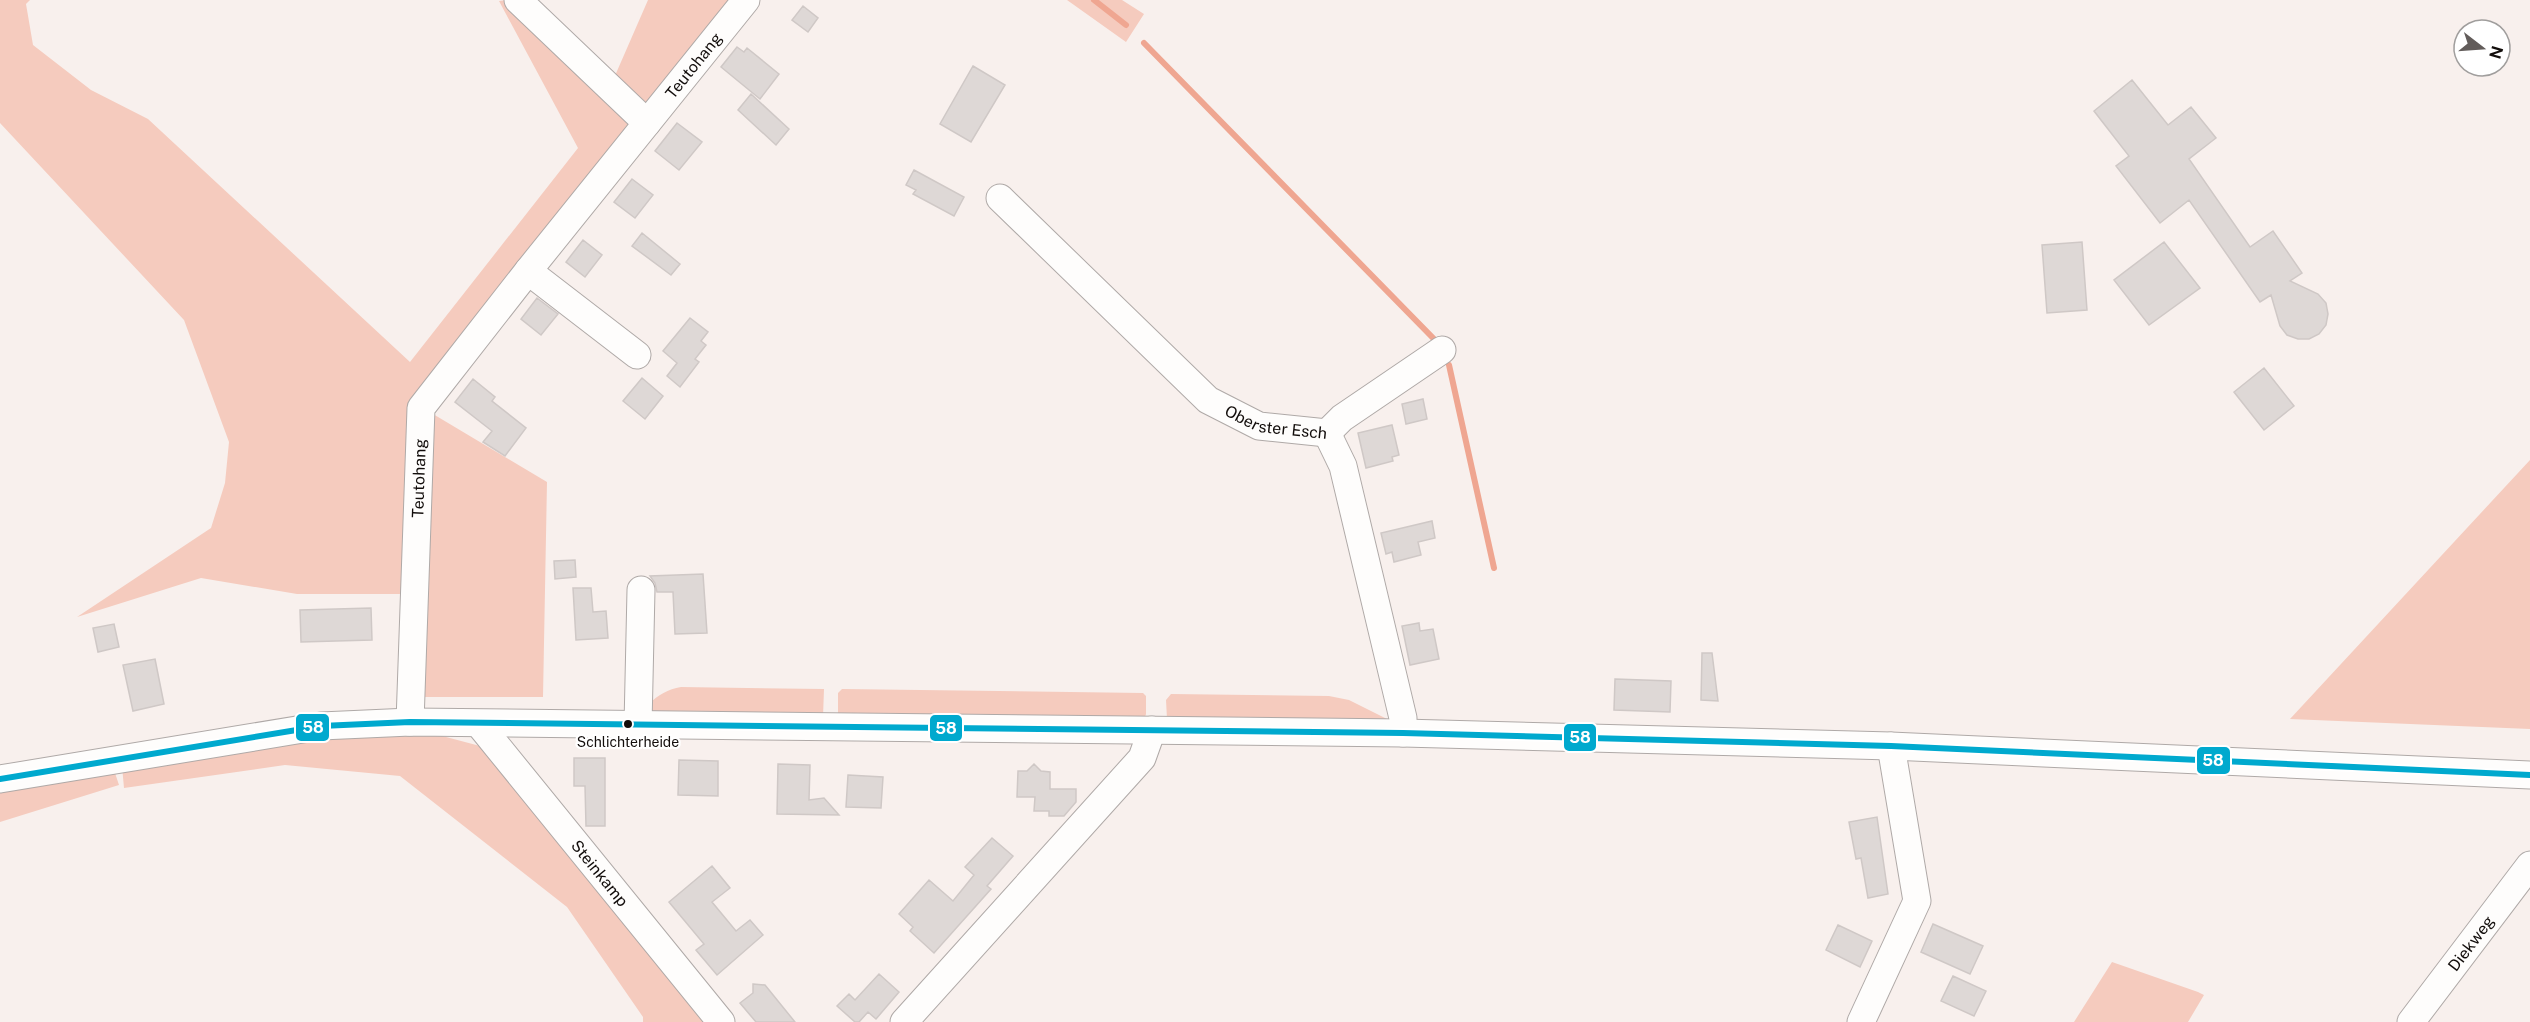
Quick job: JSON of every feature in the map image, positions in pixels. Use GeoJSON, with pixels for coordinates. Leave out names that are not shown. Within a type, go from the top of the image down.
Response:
{"type":"FeatureCollection","features":[{"type":"Feature","properties":{"kind":"street"},"geometry":{"type":"LineString","coordinates":[[518,0],[647,123]]}},
{"type":"Feature","properties":{"kind":"street","name":"Teutohang"},"geometry":{"type":"LineString","coordinates":[[410,722],[421,408],[746,0]]}},
{"type":"Feature","properties":{"kind":"street","name":"Oberster Esch"},"geometry":{"type":"LineString","coordinates":[[1000,198],[1208,400],[1259,426],[1327,433],[1343,466],[1402,718],[1403,733]]}},
{"type":"Feature","properties":{"kind":"street"},"geometry":{"type":"LineString","coordinates":[[528,271],[637,355]]}},
{"type":"Feature","properties":{"kind":"street"},"geometry":{"type":"LineString","coordinates":[[1327,433],[1342,418],[1442,350]]}},
{"type":"Feature","properties":{"kind":"street"},"geometry":{"type":"LineString","coordinates":[[638,725],[641,590]]}},
{"type":"Feature","properties":{"kind":"street"},"geometry":{"type":"LineString","coordinates":[[0,779],[321,726],[410,722],[1403,733],[1891,746],[2530,775]]}},
{"type":"Feature","properties":{"kind":"street","name":"Steinkamp"},"geometry":{"type":"LineString","coordinates":[[479,724],[721,1022]]}},
{"type":"Feature","properties":{"kind":"street"},"geometry":{"type":"LineString","coordinates":[[904,1022],[1142,758],[1152,730]]}},
{"type":"Feature","properties":{"kind":"street"},"geometry":{"type":"LineString","coordinates":[[1862,1022],[1917,901],[1891,746]]}},
{"type":"Feature","properties":{"kind":"street","name":"Diekweg"},"geometry":{"type":"LineString","coordinates":[[2411,1022],[2530,865]]}},
{"type":"Feature","properties":{"kind":"shaded area"},"geometry":{"type":"Polygon","coordinates":[[[0,0],[30,0],[26,4],[33,45],[91,90],[148,119],[410,362],[578,148],[499,1],[507,0],[634,127],[414,405],[403,594],[297,594],[201,578],[77,617],[211,528],[225,483],[229,442],[184,320],[0,123],[0,0]]]}},
{"type":"Feature","properties":{"kind":"shaded area"},"geometry":{"type":"Polygon","coordinates":[[[648,0],[735,0],[650,107],[614,78],[648,0]]]}},
{"type":"Feature","properties":{"kind":"shaded area"},"geometry":{"type":"Polygon","coordinates":[[[1067,0],[1122,0],[1144,14],[1126,42],[1067,0]]]}},
{"type":"Feature","properties":{"kind":"shaded area"},"geometry":{"type":"Polygon","coordinates":[[[428,411],[547,482],[543,697],[422,697],[428,411]]]}},
{"type":"Feature","properties":{"kind":"shaded area"},"geometry":{"type":"Polygon","coordinates":[[[2530,460],[2530,729],[2290,719],[2530,460]]]}},
{"type":"Feature","properties":{"kind":"shaded area"},"geometry":{"type":"Polygon","coordinates":[[[681,687],[824,689],[823,717],[652,715],[649,704],[664,693],[681,687]]]}},
{"type":"Feature","properties":{"kind":"shaded area"},"geometry":{"type":"Polygon","coordinates":[[[842,689],[1143,693],[1146,696],[1146,714],[1145,717],[838,717],[838,693],[842,689]]]}},
{"type":"Feature","properties":{"kind":"shaded area"},"geometry":{"type":"Polygon","coordinates":[[[1171,694],[1329,696],[1349,700],[1387,719],[1384,724],[1167,719],[1166,700],[1171,694]]]}},
{"type":"Feature","properties":{"kind":"shaded area"},"geometry":{"type":"Polygon","coordinates":[[[431,733],[480,746],[709,1022],[643,1022],[643,1017],[567,907],[400,776],[285,765],[124,788],[122,766],[286,742],[431,733]]]}},
{"type":"Feature","properties":{"kind":"shaded area"},"geometry":{"type":"Polygon","coordinates":[[[113,767],[119,785],[0,822],[0,792],[113,767]]]}},
{"type":"Feature","properties":{"kind":"shaded area"},"geometry":{"type":"Polygon","coordinates":[[[2112,962],[2204,995],[2188,1022],[2074,1022],[2112,962]]]}},
{"type":"Feature","properties":{"kind":"building"},"geometry":{"type":"Polygon","coordinates":[[[803,6],[818,18],[808,32],[792,20],[803,6]]]}},
{"type":"Feature","properties":{"kind":"building"},"geometry":{"type":"Polygon","coordinates":[[[737,47],[744,52],[747,48],[779,74],[760,99],[721,67],[737,47]]]}},
{"type":"Feature","properties":{"kind":"building"},"geometry":{"type":"Polygon","coordinates":[[[973,66],[1005,85],[971,142],[940,124],[973,66]]]}},
{"type":"Feature","properties":{"kind":"building"},"geometry":{"type":"Polygon","coordinates":[[[2132,80],[2168,125],[2191,107],[2216,138],[2189,159],[2250,247],[2273,231],[2302,273],[2290,281],[2318,294],[2326,303],[2328,314],[2326,325],[2319,334],[2309,339],[2298,339],[2287,335],[2280,326],[2271,295],[2260,302],[2189,200],[2160,223],[2116,166],[2129,156],[2094,111],[2132,80]]]}},
{"type":"Feature","properties":{"kind":"building"},"geometry":{"type":"Polygon","coordinates":[[[751,94],[789,129],[776,145],[738,110],[751,94]]]}},
{"type":"Feature","properties":{"kind":"building"},"geometry":{"type":"Polygon","coordinates":[[[677,123],[702,142],[679,170],[655,151],[677,123]]]}},
{"type":"Feature","properties":{"kind":"building"},"geometry":{"type":"Polygon","coordinates":[[[914,170],[964,197],[954,216],[913,194],[916,190],[906,185],[914,170]]]}},
{"type":"Feature","properties":{"kind":"building"},"geometry":{"type":"Polygon","coordinates":[[[632,179],[653,195],[635,218],[614,202],[632,179]]]}},
{"type":"Feature","properties":{"kind":"building"},"geometry":{"type":"Polygon","coordinates":[[[642,233],[680,264],[671,275],[632,246],[642,233]]]}},
{"type":"Feature","properties":{"kind":"building"},"geometry":{"type":"Polygon","coordinates":[[[583,240],[602,255],[585,277],[566,262],[583,240]]]}},
{"type":"Feature","properties":{"kind":"building"},"geometry":{"type":"Polygon","coordinates":[[[2082,242],[2087,310],[2047,313],[2042,245],[2082,242]]]}},
{"type":"Feature","properties":{"kind":"building"},"geometry":{"type":"Polygon","coordinates":[[[2164,242],[2200,288],[2149,325],[2114,280],[2164,242]]]}},
{"type":"Feature","properties":{"kind":"building"},"geometry":{"type":"Polygon","coordinates":[[[537,298],[558,314],[541,335],[521,319],[537,298]]]}},
{"type":"Feature","properties":{"kind":"building"},"geometry":{"type":"Polygon","coordinates":[[[690,318],[708,332],[701,341],[706,345],[695,359],[699,362],[680,387],[667,376],[677,363],[663,351],[690,318]]]}},
{"type":"Feature","properties":{"kind":"building"},"geometry":{"type":"Polygon","coordinates":[[[2264,368],[2294,406],[2264,430],[2234,392],[2264,368]]]}},
{"type":"Feature","properties":{"kind":"building"},"geometry":{"type":"Polygon","coordinates":[[[642,378],[663,396],[645,419],[623,401],[642,378]]]}},
{"type":"Feature","properties":{"kind":"building"},"geometry":{"type":"Polygon","coordinates":[[[473,379],[495,397],[492,401],[526,428],[505,456],[483,442],[492,431],[455,402],[473,379]]]}},
{"type":"Feature","properties":{"kind":"building"},"geometry":{"type":"Polygon","coordinates":[[[1423,399],[1427,419],[1406,424],[1402,404],[1423,399]]]}},
{"type":"Feature","properties":{"kind":"building"},"geometry":{"type":"Polygon","coordinates":[[[1392,425],[1399,455],[1392,457],[1393,461],[1366,468],[1358,433],[1392,425]]]}},
{"type":"Feature","properties":{"kind":"building"},"geometry":{"type":"Polygon","coordinates":[[[1432,521],[1435,538],[1418,542],[1421,555],[1394,562],[1392,552],[1386,554],[1381,533],[1432,521]]]}},
{"type":"Feature","properties":{"kind":"building"},"geometry":{"type":"Polygon","coordinates":[[[575,560],[576,577],[555,579],[554,561],[575,560]]]}},
{"type":"Feature","properties":{"kind":"building"},"geometry":{"type":"Polygon","coordinates":[[[703,574],[707,633],[675,634],[673,592],[657,592],[650,576],[703,574]]]}},
{"type":"Feature","properties":{"kind":"building"},"geometry":{"type":"Polygon","coordinates":[[[573,588],[591,588],[593,612],[606,611],[608,638],[576,640],[573,588]]]}},
{"type":"Feature","properties":{"kind":"building"},"geometry":{"type":"Polygon","coordinates":[[[371,608],[372,640],[301,642],[300,610],[371,608]]]}},
{"type":"Feature","properties":{"kind":"building"},"geometry":{"type":"Polygon","coordinates":[[[1419,623],[1420,631],[1433,629],[1439,659],[1410,665],[1402,626],[1419,623]]]}},
{"type":"Feature","properties":{"kind":"building"},"geometry":{"type":"Polygon","coordinates":[[[114,624],[119,647],[98,652],[93,628],[114,624]]]}},
{"type":"Feature","properties":{"kind":"building"},"geometry":{"type":"Polygon","coordinates":[[[1702,653],[1712,653],[1718,701],[1701,700],[1702,653]]]}},
{"type":"Feature","properties":{"kind":"building"},"geometry":{"type":"Polygon","coordinates":[[[155,659],[164,704],[133,711],[123,665],[155,659]]]}},
{"type":"Feature","properties":{"kind":"building"},"geometry":{"type":"Polygon","coordinates":[[[1615,679],[1671,681],[1670,712],[1614,710],[1615,679]]]}},
{"type":"Feature","properties":{"kind":"building"},"geometry":{"type":"Polygon","coordinates":[[[574,758],[605,758],[605,826],[586,826],[585,786],[574,786],[574,758]]]}},
{"type":"Feature","properties":{"kind":"building"},"geometry":{"type":"Polygon","coordinates":[[[679,760],[718,761],[718,796],[678,795],[679,760]]]}},
{"type":"Feature","properties":{"kind":"building"},"geometry":{"type":"Polygon","coordinates":[[[778,764],[810,765],[809,800],[824,798],[839,815],[777,814],[778,764]]]}},
{"type":"Feature","properties":{"kind":"building"},"geometry":{"type":"Polygon","coordinates":[[[1034,764],[1041,771],[1050,772],[1050,789],[1076,789],[1076,802],[1064,816],[1049,816],[1049,811],[1034,811],[1035,797],[1017,797],[1018,771],[1027,771],[1034,764]]]}},
{"type":"Feature","properties":{"kind":"building"},"geometry":{"type":"Polygon","coordinates":[[[848,775],[883,777],[881,808],[846,807],[848,775]]]}},
{"type":"Feature","properties":{"kind":"building"},"geometry":{"type":"Polygon","coordinates":[[[1877,817],[1888,894],[1868,898],[1861,858],[1856,859],[1849,822],[1877,817]]]}},
{"type":"Feature","properties":{"kind":"building"},"geometry":{"type":"Polygon","coordinates":[[[992,838],[1013,856],[987,886],[991,889],[934,953],[910,931],[913,927],[899,914],[929,880],[953,901],[974,875],[965,867],[992,838]]]}},
{"type":"Feature","properties":{"kind":"building"},"geometry":{"type":"Polygon","coordinates":[[[712,866],[730,888],[712,902],[736,931],[750,920],[763,935],[717,975],[696,950],[704,944],[669,902],[712,866]]]}},
{"type":"Feature","properties":{"kind":"building"},"geometry":{"type":"Polygon","coordinates":[[[1933,924],[1983,946],[1970,974],[1921,952],[1933,924]]]}},
{"type":"Feature","properties":{"kind":"building"},"geometry":{"type":"Polygon","coordinates":[[[1838,925],[1872,941],[1860,967],[1826,950],[1838,925]]]}},
{"type":"Feature","properties":{"kind":"building"},"geometry":{"type":"Polygon","coordinates":[[[879,974],[899,992],[876,1019],[868,1012],[859,1022],[855,1022],[837,1006],[849,994],[855,1000],[879,974]]]}},
{"type":"Feature","properties":{"kind":"building"},"geometry":{"type":"Polygon","coordinates":[[[1953,976],[1986,991],[1974,1016],[1941,1001],[1953,976]]]}},
{"type":"Feature","properties":{"kind":"building"},"geometry":{"type":"Polygon","coordinates":[[[753,984],[765,985],[795,1022],[756,1022],[740,1003],[753,993],[753,984]]]}},
{"type":"Feature","properties":{"kind":"waterway"},"geometry":{"type":"LineString","coordinates":[[1094,0],[1126,25]]}},
{"type":"Feature","properties":{"kind":"waterway"},"geometry":{"type":"LineString","coordinates":[[1144,43],[1435,340]]}},
{"type":"Feature","properties":{"kind":"waterway"},"geometry":{"type":"LineString","coordinates":[[1449,365],[1494,568]]}},
{"type":"Feature","properties":{"kind":"transit line","name":"58"},"geometry":{"type":"LineString","coordinates":[[0,779],[321,726],[410,722],[1403,733],[1891,746],[2530,775]]}},
{"type":"Feature","properties":{"kind":"place","name":"Schlichterheide"},"geometry":{"type":"Point","coordinates":[628,724]}}]}
